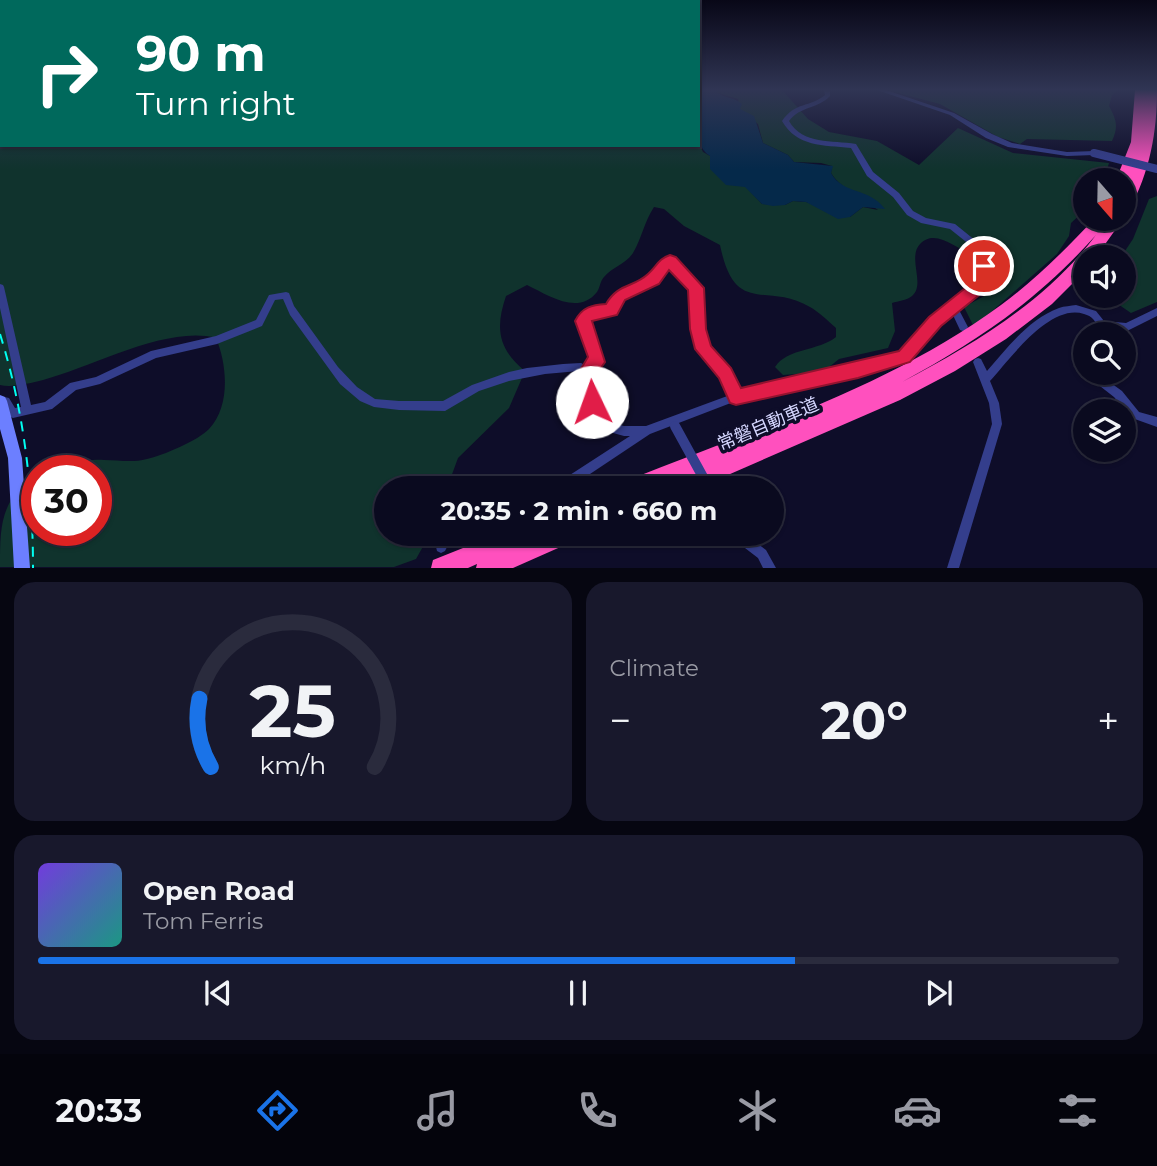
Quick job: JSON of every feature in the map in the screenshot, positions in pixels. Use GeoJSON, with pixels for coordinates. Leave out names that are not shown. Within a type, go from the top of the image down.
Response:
{"type":"FeatureCollection","features":[{"type":"Feature","properties":{"kind":"highway"},"geometry":{"type":"LineString","coordinates":[[1128,168],[1144,117]]}},
{"type":"Feature","properties":{"kind":"highway"},"geometry":{"type":"LineString","coordinates":[[1136,180],[1149,139],[1148,117]]}},
{"type":"Feature","properties":{"kind":"highway","name":"常磐自動車道"},"geometry":{"type":"LineString","coordinates":[[661,476],[862,391],[949,347],[1016,305],[1066,262],[1092,231]]}},
{"type":"Feature","properties":{"kind":"highway","name":"常磐自動車道"},"geometry":{"type":"LineString","coordinates":[[703,476],[867,406],[920,380],[969,353],[1028,314],[1073,273]]}},
{"type":"Feature","properties":{"kind":"highway"},"geometry":{"type":"LineString","coordinates":[[441,557],[480,546]]}},
{"type":"Feature","properties":{"kind":"highway"},"geometry":{"type":"LineString","coordinates":[[486,568],[538,546]]}},
{"type":"Feature","properties":{"kind":"main road"},"geometry":{"type":"LineString","coordinates":[[0,401],[15,458],[22,568]]}},
{"type":"Feature","properties":{"kind":"street"},"geometry":{"type":"LineString","coordinates":[[0,401],[5,401],[13,413],[48,406],[73,386],[97,382],[154,354],[217,340],[260,323],[272,297],[278,295],[286,295],[290,310],[304,326],[323,358],[356,391],[373,403],[445,406],[463,392],[499,379],[581,367],[592,378],[593,416],[599,425],[624,430],[646,431],[673,424],[736,397],[904,357],[935,321],[982,284],[984,266],[973,243],[952,226],[924,221],[910,213],[896,195],[861,164],[853,146],[813,143],[788,129],[785,121],[788,117]]}},
{"type":"Feature","properties":{"kind":"street"},"geometry":{"type":"LineString","coordinates":[[956,117],[989,136],[1011,145],[1067,154],[1094,153],[1157,169]]}},
{"type":"Feature","properties":{"kind":"street"},"geometry":{"type":"LineString","coordinates":[[588,372],[596,362],[596,357],[583,321],[586,316],[611,310],[620,295],[653,279],[670,261],[696,288],[698,329],[704,349],[725,373],[736,397]]}},
{"type":"Feature","properties":{"kind":"street"},"geometry":{"type":"LineString","coordinates":[[0,287],[27,410]]}},
{"type":"Feature","properties":{"kind":"street"},"geometry":{"type":"LineString","coordinates":[[953,307],[963,327]]}},
{"type":"Feature","properties":{"kind":"street"},"geometry":{"type":"LineString","coordinates":[[985,380],[1036,325],[1050,317],[1068,309],[1084,309],[1098,318],[1099,322]]}},
{"type":"Feature","properties":{"kind":"street"},"geometry":{"type":"LineString","coordinates":[[1136,322],[1157,312]]}},
{"type":"Feature","properties":{"kind":"street"},"geometry":{"type":"LineString","coordinates":[[953,568],[997,424],[995,403],[978,362]]}},
{"type":"Feature","properties":{"kind":"street"},"geometry":{"type":"LineString","coordinates":[[1106,385],[1118,394],[1136,415],[1157,422]]}},
{"type":"Feature","properties":{"kind":"street"},"geometry":{"type":"LineString","coordinates":[[673,424],[702,476]]}},
{"type":"Feature","properties":{"kind":"street"},"geometry":{"type":"LineString","coordinates":[[578,476],[646,431]]}},
{"type":"Feature","properties":{"kind":"street"},"geometry":{"type":"LineString","coordinates":[[752,546],[762,554],[770,568]]}},
{"type":"Feature","properties":{"kind":"green space"},"geometry":{"type":"Polygon","coordinates":[[[749,117],[806,117],[829,132],[877,141],[919,165],[958,128],[1013,153],[1109,163],[1108,168],[1073,168],[1073,221],[1069,236],[1057,254],[974,327],[964,307],[988,294],[996,262],[932,238],[920,244],[916,250],[916,291],[908,298],[892,303],[895,331],[888,348],[839,359],[823,372],[783,375],[775,367],[787,356],[829,342],[836,337],[836,328],[813,309],[794,300],[743,290],[734,282],[726,268],[720,245],[684,226],[664,209],[654,207],[633,253],[607,274],[597,292],[589,299],[572,303],[563,301],[527,285],[506,296],[501,318],[501,337],[509,354],[525,371],[509,408],[458,458],[451,476],[374,476],[374,546],[423,546],[416,559],[394,567],[0,567],[5,514],[21,488],[21,546],[112,546],[112,460],[141,460],[162,455],[197,438],[216,420],[221,409],[225,385],[223,360],[216,338],[197,336],[153,342],[43,380],[0,385],[0,147],[700,145],[703,152],[710,156],[711,162],[745,186],[762,204],[806,202],[850,217],[863,207],[878,210],[840,183],[831,173],[832,166],[794,162],[788,155],[763,143],[758,124],[749,117]]]}},
{"type":"Feature","properties":{"kind":"green space"},"geometry":{"type":"Polygon","coordinates":[[[962,117],[1114,117],[1116,127],[1112,141],[1027,139],[1020,144],[998,137],[962,117]]]}},
{"type":"Feature","properties":{"kind":"green space"},"geometry":{"type":"Polygon","coordinates":[[[1157,196],[1157,302],[1131,313],[1124,308],[1136,308],[1136,245],[1129,245],[1149,199],[1157,196]]]}},
{"type":"Feature","properties":{"kind":"water"},"geometry":{"type":"Polygon","coordinates":[[[700,117],[754,117],[763,143],[788,155],[794,162],[833,166],[831,173],[842,185],[872,197],[885,209],[863,207],[850,217],[838,219],[806,202],[793,201],[773,206],[762,204],[745,187],[726,185],[710,169],[710,156],[700,144],[700,117]]]}},
{"type":"Feature","properties":{"kind":"railway"},"geometry":{"type":"LineString","coordinates":[[0,334],[26,450],[33,568]]}},
{"type":"Feature","properties":{"kind":"route"},"geometry":{"type":"LineString","coordinates":[[592,402],[592,378],[588,372],[596,362],[596,357],[583,321],[594,312],[611,310],[620,295],[653,279],[667,262],[674,262],[696,288],[698,329],[704,349],[725,373],[736,397],[904,357],[935,321],[982,284],[984,266]]}}]}
